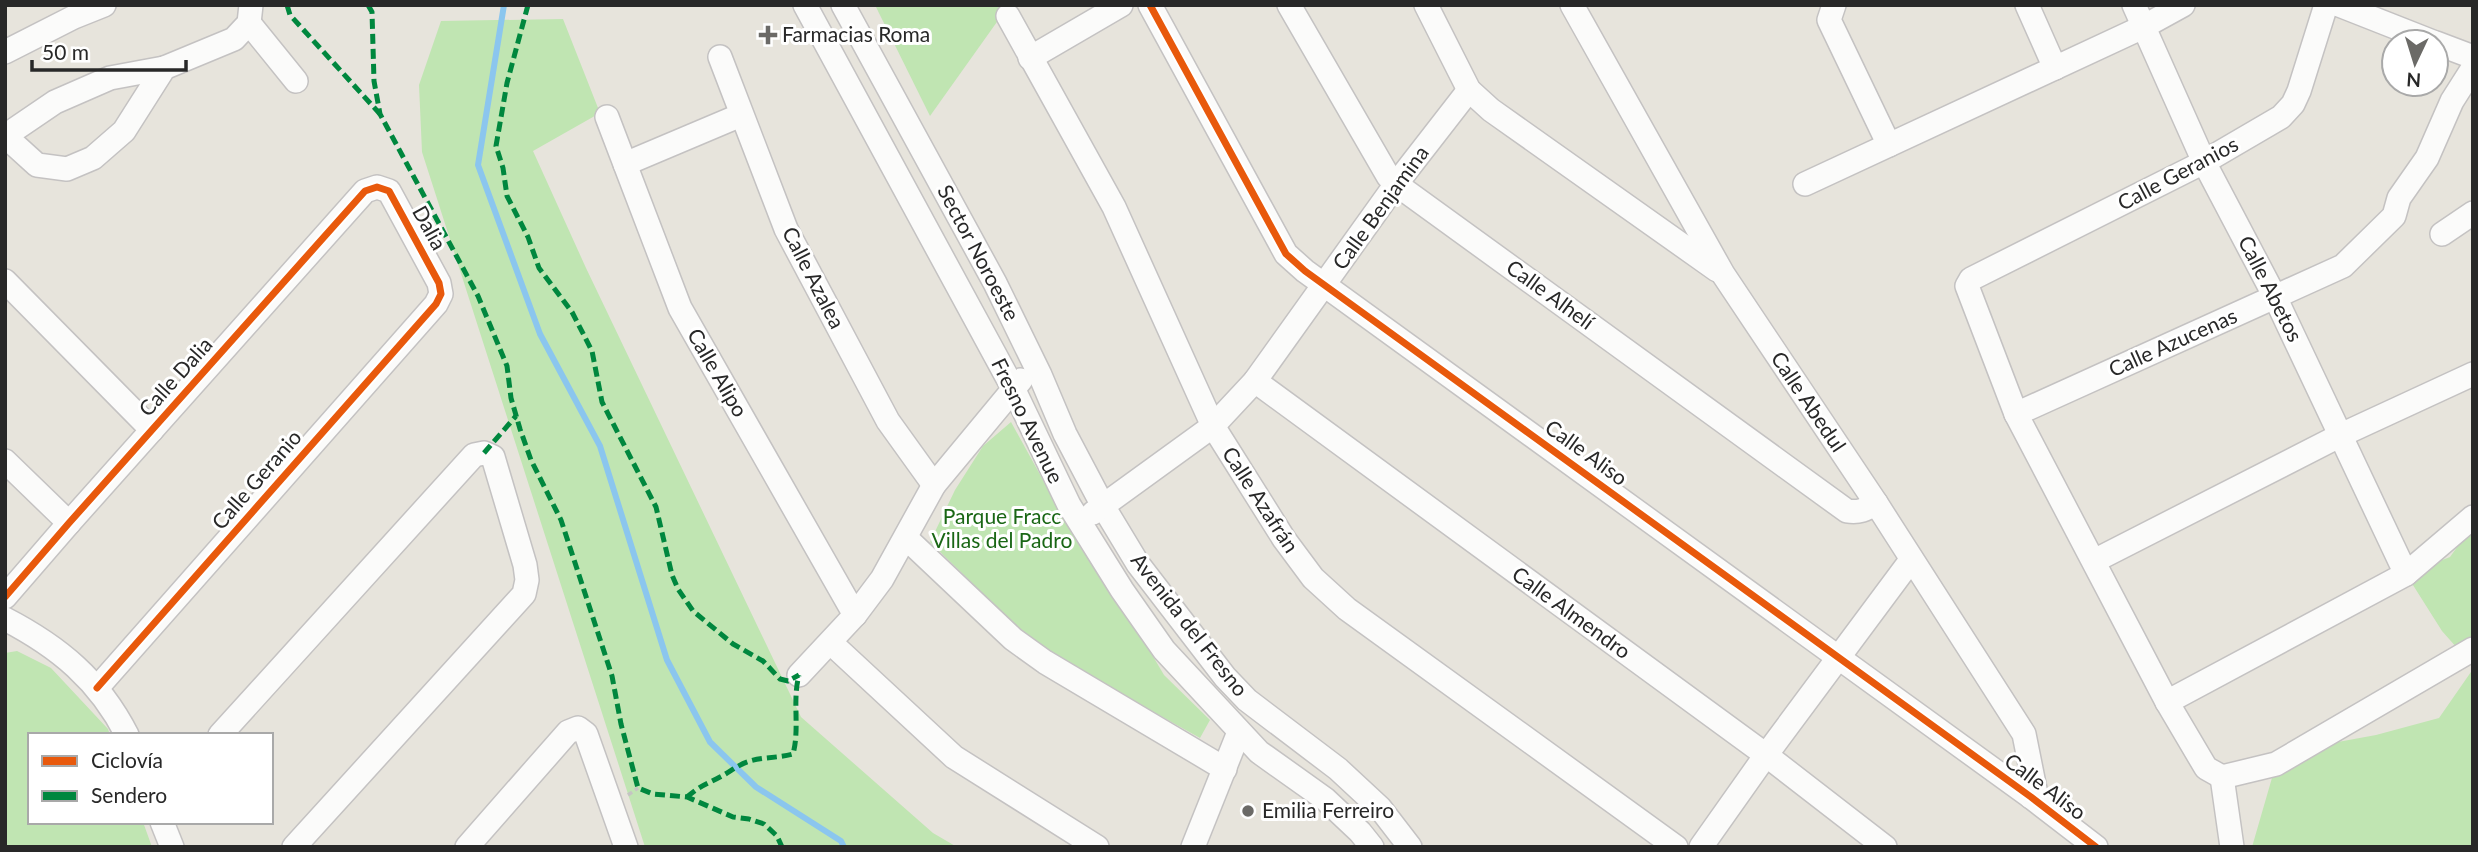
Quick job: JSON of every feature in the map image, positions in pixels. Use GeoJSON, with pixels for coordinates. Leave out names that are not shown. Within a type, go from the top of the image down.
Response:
{"type":"FeatureCollection","features":[{"type":"Feature","properties":{"kind":"street"},"geometry":{"type":"LineString","coordinates":[[5,52],[104,5]]}},
{"type":"Feature","properties":{"kind":"street","name":"Fresno Avenue"},"geometry":{"type":"LineString","coordinates":[[805,5],[1013,388],[1079,524],[1164,650],[1259,752],[1325,799],[1372,847]]}},
{"type":"Feature","properties":{"kind":"street"},"geometry":{"type":"LineString","coordinates":[[1030,58],[1121,5]]}},
{"type":"Feature","properties":{"kind":"street","name":"Calle Aliso"},"geometry":{"type":"LineString","coordinates":[[1150,5],[1286,254],[1324,285],[2031,797],[2096,847]]}},
{"type":"Feature","properties":{"kind":"street","name":"Calle Alhelí"},"geometry":{"type":"LineString","coordinates":[[1289,5],[1388,176],[1396,184],[1847,511],[1855,513],[1876,503]]}},
{"type":"Feature","properties":{"kind":"street"},"geometry":{"type":"LineString","coordinates":[[1426,5],[1469,90],[1491,110],[1723,274]]}},
{"type":"Feature","properties":{"kind":"street","name":"Calle Abedul"},"geometry":{"type":"LineString","coordinates":[[1572,5],[1723,274],[1876,503],[2024,734],[2035,789],[2031,797]]}},
{"type":"Feature","properties":{"kind":"street"},"geometry":{"type":"LineString","coordinates":[[2026,5],[2055,68]]}},
{"type":"Feature","properties":{"kind":"street","name":"Calle Abetos"},"geometry":{"type":"LineString","coordinates":[[2134,5],[2204,162],[2275,297],[2406,574]]}},
{"type":"Feature","properties":{"kind":"street"},"geometry":{"type":"LineString","coordinates":[[1805,184],[2143,27],[2182,5]]}},
{"type":"Feature","properties":{"kind":"street","name":"Calle Geranios"},"geometry":{"type":"LineString","coordinates":[[2015,414],[1967,286],[1971,279],[2204,162],[2281,117],[2300,91],[2326,5]]}},
{"type":"Feature","properties":{"kind":"street"},"geometry":{"type":"LineString","coordinates":[[2339,5],[2397,28]]}},
{"type":"Feature","properties":{"kind":"street","name":"Sector Noroeste"},"geometry":{"type":"LineString","coordinates":[[844,6],[995,283],[1065,434],[1103,506]]}},
{"type":"Feature","properties":{"kind":"street"},"geometry":{"type":"LineString","coordinates":[[1833,6],[1829,20],[1889,145]]}},
{"type":"Feature","properties":{"kind":"street"},"geometry":{"type":"LineString","coordinates":[[164,68],[124,131],[93,158],[68,169],[37,165],[5,136],[55,102],[110,78],[164,68],[234,39],[250,14],[296,81]]}},
{"type":"Feature","properties":{"kind":"street","name":"Calle Azafrán"},"geometry":{"type":"LineString","coordinates":[[1008,16],[1114,206],[1213,426],[1284,539],[1313,578],[1347,609],[1676,847]]}},
{"type":"Feature","properties":{"kind":"street"},"geometry":{"type":"LineString","coordinates":[[2450,49],[2473,57]]}},
{"type":"Feature","properties":{"kind":"street","name":"Calle Azalea"},"geometry":{"type":"LineString","coordinates":[[720,57],[786,229],[888,422],[934,485]]}},
{"type":"Feature","properties":{"kind":"street","name":"Calle Azucenas"},"geometry":{"type":"LineString","coordinates":[[2015,414],[2343,265],[2394,216],[2399,198],[2427,158],[2452,101],[2473,68]]}},
{"type":"Feature","properties":{"kind":"street","name":"Calle Benjamina"},"geometry":{"type":"LineString","coordinates":[[1079,524],[1213,426],[1255,381],[1396,184],[1469,90]]}},
{"type":"Feature","properties":{"kind":"street"},"geometry":{"type":"LineString","coordinates":[[625,164],[741,116]]}},
{"type":"Feature","properties":{"kind":"street","name":"Calle Alipo"},"geometry":{"type":"LineString","coordinates":[[607,117],[680,308],[855,615]]}},
{"type":"Feature","properties":{"kind":"street","name":"Dalia"},"geometry":{"type":"LineString","coordinates":[[377,187],[389,191],[439,283],[441,294]]}},
{"type":"Feature","properties":{"kind":"street","name":"Calle Dalia"},"geometry":{"type":"LineString","coordinates":[[5,597],[365,191],[377,187]]}},
{"type":"Feature","properties":{"kind":"street"},"geometry":{"type":"LineString","coordinates":[[2442,234],[2473,213]]}},
{"type":"Feature","properties":{"kind":"street"},"geometry":{"type":"LineString","coordinates":[[5,281],[152,430]]}},
{"type":"Feature","properties":{"kind":"street","name":"Calle Geranio"},"geometry":{"type":"LineString","coordinates":[[97,688],[436,304],[441,294]]}},
{"type":"Feature","properties":{"kind":"street"},"geometry":{"type":"LineString","coordinates":[[799,675],[855,615],[882,579],[934,485],[1035,365]]}},
{"type":"Feature","properties":{"kind":"street"},"geometry":{"type":"LineString","coordinates":[[2094,561],[2341,435],[2473,374]]}},
{"type":"Feature","properties":{"kind":"street","name":"Calle Almendro"},"geometry":{"type":"LineString","coordinates":[[1255,381],[1766,755],[1885,847]]}},
{"type":"Feature","properties":{"kind":"street"},"geometry":{"type":"LineString","coordinates":[[2015,414],[2167,702],[2206,768],[2222,777],[2276,764],[2473,649]]}},
{"type":"Feature","properties":{"kind":"street"},"geometry":{"type":"LineString","coordinates":[[222,733],[474,455],[484,453],[493,457],[525,565],[527,580],[524,594],[294,847]]}},
{"type":"Feature","properties":{"kind":"street"},"geometry":{"type":"LineString","coordinates":[[5,461],[69,523]]}},
{"type":"Feature","properties":{"kind":"street","name":"Avenida del Fresno"},"geometry":{"type":"LineString","coordinates":[[1103,506],[1138,564],[1225,677],[1247,699],[1338,769],[1380,808],[1410,847]]}},
{"type":"Feature","properties":{"kind":"street"},"geometry":{"type":"LineString","coordinates":[[2167,702],[2406,574],[2473,516]]}},
{"type":"Feature","properties":{"kind":"street"},"geometry":{"type":"LineString","coordinates":[[906,538],[1013,639],[1225,769]]}},
{"type":"Feature","properties":{"kind":"street"},"geometry":{"type":"LineString","coordinates":[[1701,847],[1911,560]]}},
{"type":"Feature","properties":{"kind":"street"},"geometry":{"type":"LineString","coordinates":[[5,619],[56,649],[97,688],[112,707],[126,733]]}},
{"type":"Feature","properties":{"kind":"street"},"geometry":{"type":"LineString","coordinates":[[831,643],[954,757],[1097,847]]}},
{"type":"Feature","properties":{"kind":"street"},"geometry":{"type":"LineString","coordinates":[[467,847],[568,732],[578,728],[586,734],[626,847]]}},
{"type":"Feature","properties":{"kind":"street"},"geometry":{"type":"LineString","coordinates":[[1193,847],[1239,732]]}},
{"type":"Feature","properties":{"kind":"street"},"geometry":{"type":"LineString","coordinates":[[2222,777],[2232,847]]}},
{"type":"Feature","properties":{"kind":"street"},"geometry":{"type":"LineString","coordinates":[[163,824],[172,847]]}},
{"type":"Feature","properties":{"kind":"green space"},"geometry":{"type":"Polygon","coordinates":[[[875,5],[1009,5],[930,116],[875,5]]]}},
{"type":"Feature","properties":{"kind":"green space"},"geometry":{"type":"Polygon","coordinates":[[[563,19],[600,113],[533,151],[586,268],[801,717],[933,833],[957,847],[645,847],[422,152],[419,85],[441,21],[563,19]]]}},
{"type":"Feature","properties":{"kind":"green space","name":"Parque Fracc Villas del Padro"},"geometry":{"type":"Polygon","coordinates":[[[1011,422],[1080,547],[1131,619],[1164,675],[1210,720],[1200,738],[1091,677],[1023,633],[930,542],[955,490],[983,446],[1011,422]]]}},
{"type":"Feature","properties":{"kind":"green space"},"geometry":{"type":"Polygon","coordinates":[[[2473,525],[2473,666],[2442,631],[2406,574],[2450,557],[2473,525]]]}},
{"type":"Feature","properties":{"kind":"green space"},"geometry":{"type":"Polygon","coordinates":[[[17,651],[51,668],[109,733],[28,733],[28,824],[144,824],[152,847],[5,847],[5,653],[17,651]]]}},
{"type":"Feature","properties":{"kind":"green space"},"geometry":{"type":"Polygon","coordinates":[[[2473,669],[2473,847],[2252,847],[2276,764],[2316,746],[2376,735],[2439,718],[2473,669]]]}},
{"type":"Feature","properties":{"kind":"waterway"},"geometry":{"type":"LineString","coordinates":[[504,5],[478,165],[540,334],[600,446],[667,660],[710,742],[756,787],[841,841],[844,847]]}},
{"type":"Feature","properties":{"kind":"marked path"},"geometry":{"type":"LineString","coordinates":[[287,5],[290,15],[380,114]]}},
{"type":"Feature","properties":{"kind":"marked path"},"geometry":{"type":"LineString","coordinates":[[368,5],[372,12],[374,81],[380,114],[478,296],[507,366],[511,398],[520,429],[531,460],[561,520],[612,676],[638,788],[653,794],[687,797],[733,817],[764,824],[777,836],[782,847]]}},
{"type":"Feature","properties":{"kind":"marked path"},"geometry":{"type":"LineString","coordinates":[[528,5],[507,83],[496,146],[503,168],[507,196],[528,237],[539,268],[572,312],[592,351],[602,402],[656,507],[672,575],[678,589],[693,611],[733,644],[763,661],[780,679],[788,681],[799,675]]}},
{"type":"Feature","properties":{"kind":"marked path"},"geometry":{"type":"LineString","coordinates":[[484,453],[516,416]]}},
{"type":"Feature","properties":{"kind":"marked path"},"geometry":{"type":"LineString","coordinates":[[687,797],[746,762],[793,754],[799,675]]}},
{"type":"Feature","properties":{"kind":"cycle path"},"geometry":{"type":"LineString","coordinates":[[1150,5],[1286,254],[1305,271],[2031,797],[2096,847]]}},
{"type":"Feature","properties":{"kind":"cycle path"},"geometry":{"type":"LineString","coordinates":[[5,597],[365,191],[377,187],[389,191],[439,283],[441,294],[436,304],[97,688]]}},
{"type":"Feature","properties":{"kind":"place","name":"Farmacias Roma"},"geometry":{"type":"Point","coordinates":[768,35]}},
{"type":"Feature","properties":{"kind":"place","name":"Emilia Ferreiro"},"geometry":{"type":"Point","coordinates":[1248,811]}}]}
